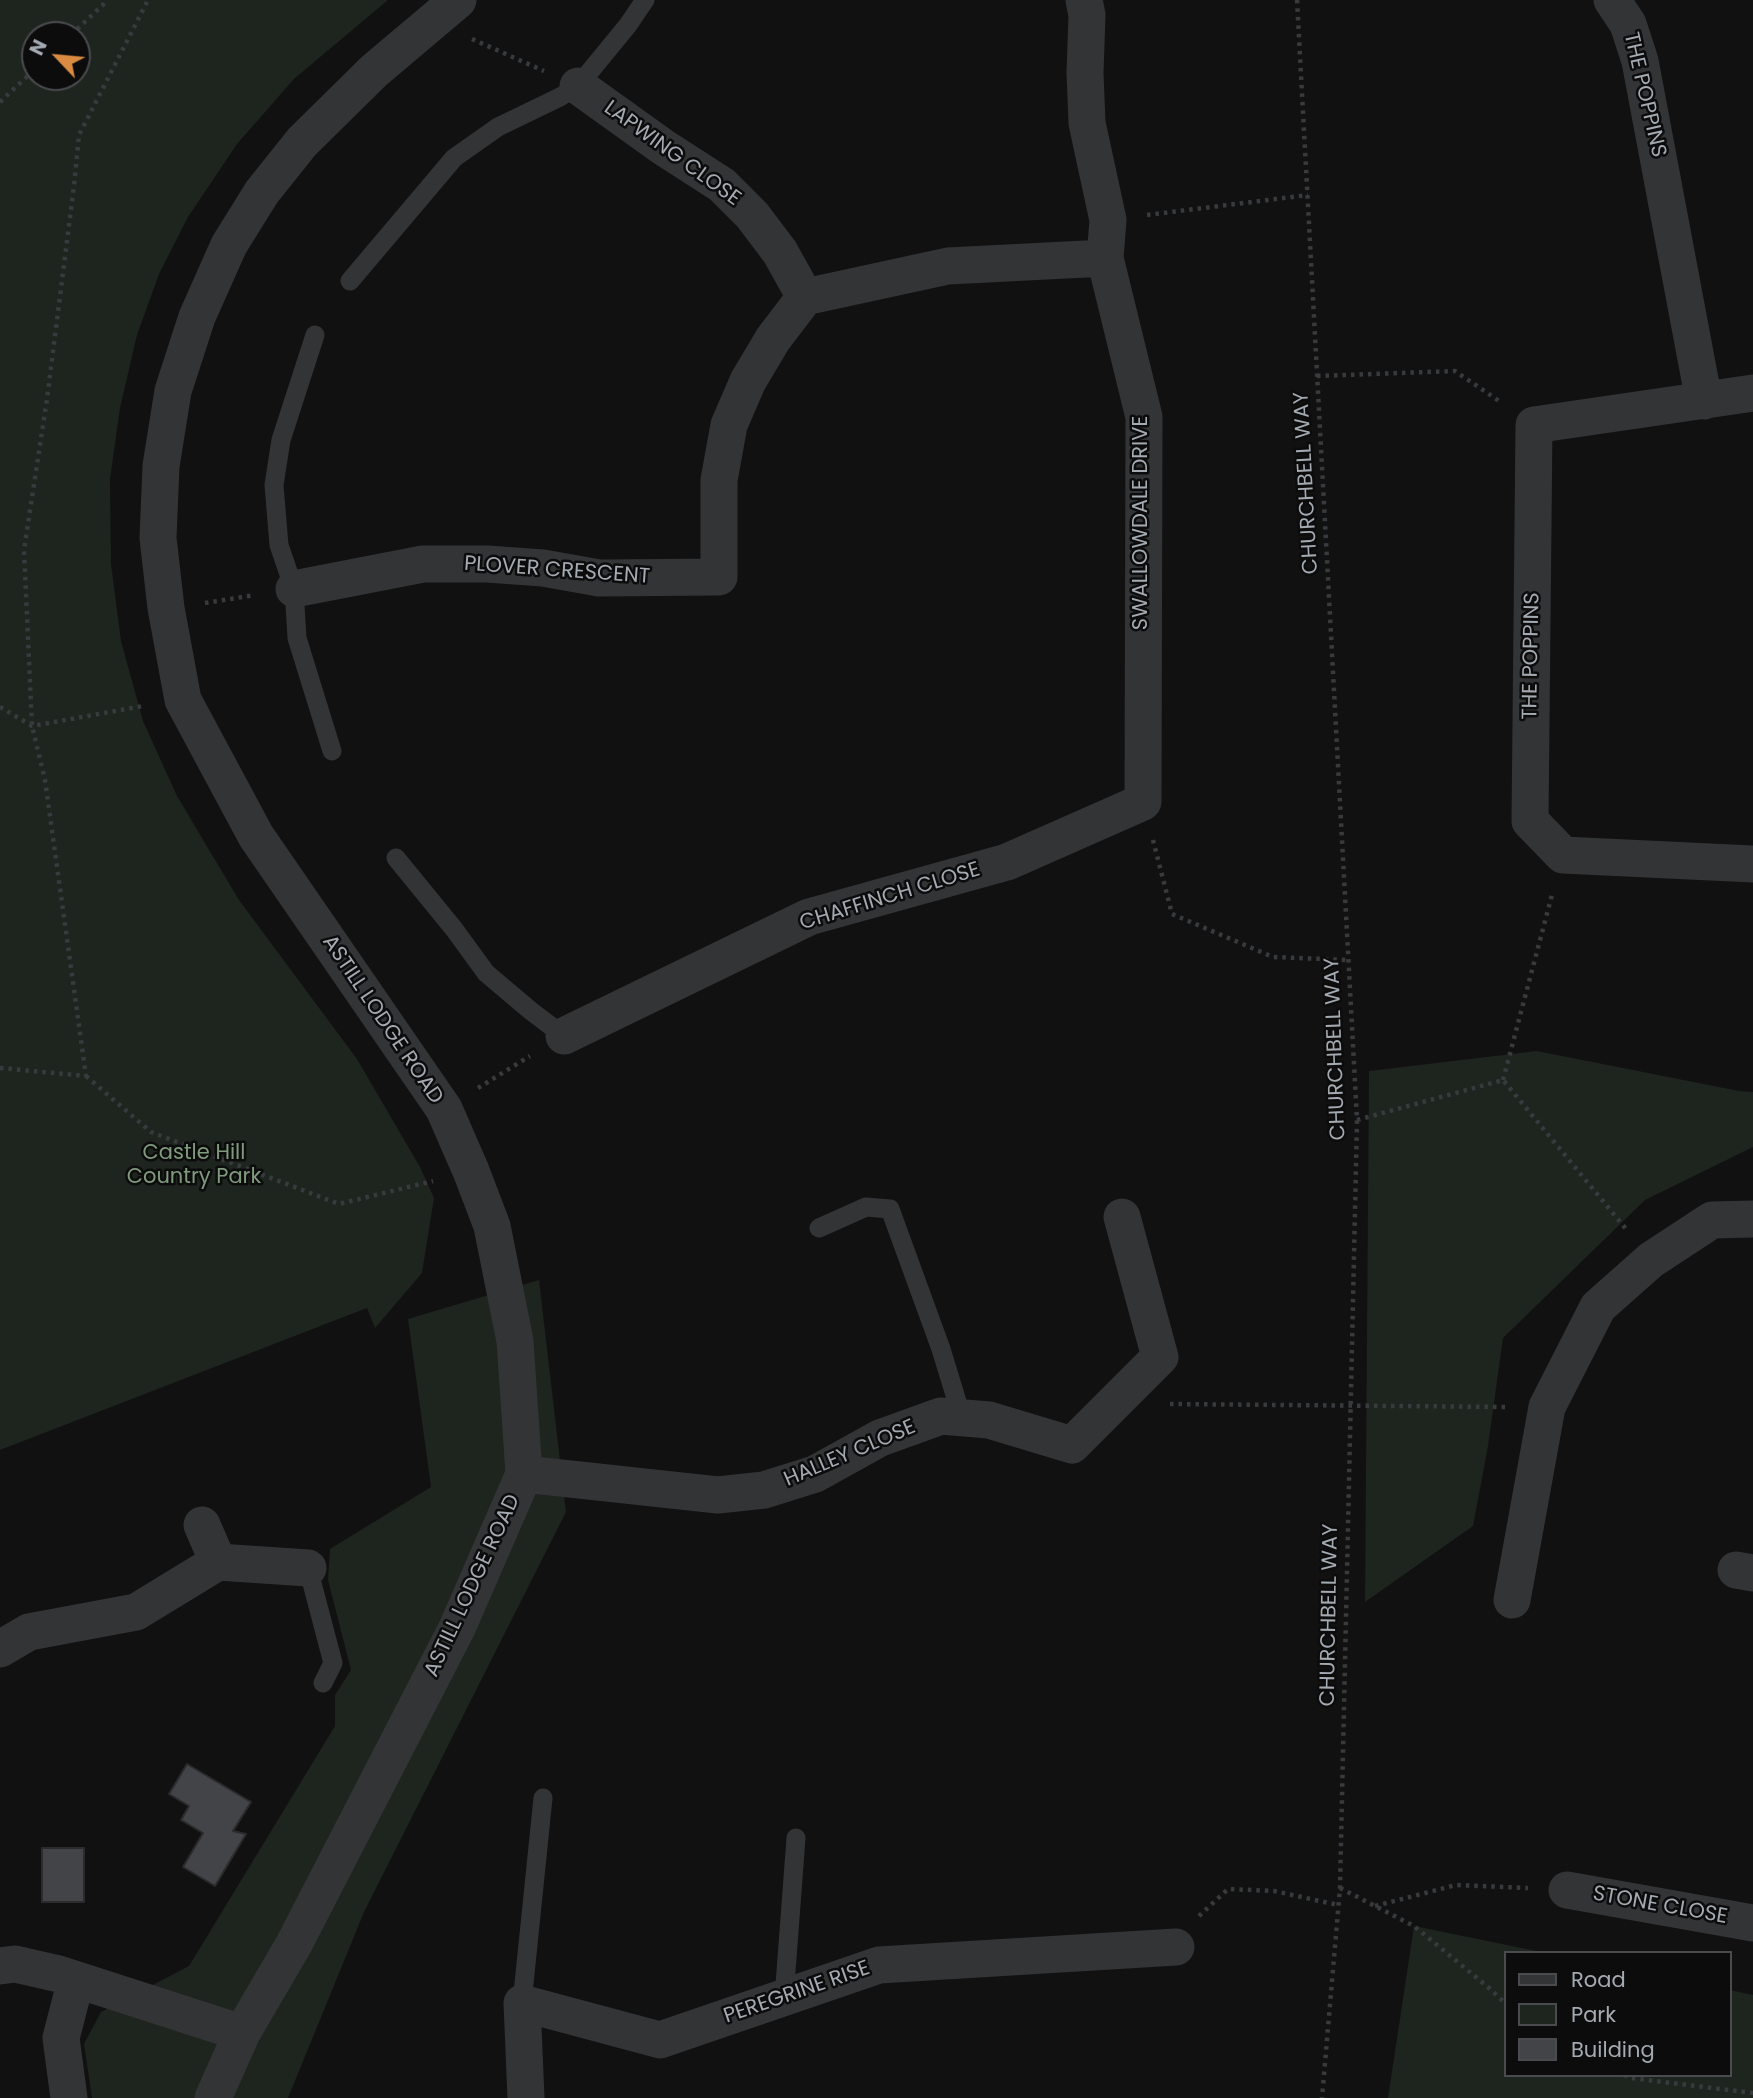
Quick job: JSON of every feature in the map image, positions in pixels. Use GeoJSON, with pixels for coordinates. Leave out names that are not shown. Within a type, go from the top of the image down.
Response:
{"type":"FeatureCollection","features":[{"type":"Feature","properties":{"kind":"street","name":"SWALLOWDALE DRIVE"},"geometry":{"type":"LineString","coordinates":[[1084,0],[1087,15],[1087,124],[1108,220],[1105,258],[1144,417],[1143,802]]}},
{"type":"Feature","properties":{"kind":"street","name":"THE POPPINS"},"geometry":{"type":"LineString","coordinates":[[1612,0],[1628,23],[1640,61],[1704,401]]}},
{"type":"Feature","properties":{"kind":"street","name":"ASTILL LODGE ROAD"},"geometry":{"type":"LineString","coordinates":[[213,2098],[242,2033],[294,1944],[457,1628],[524,1474],[515,1341],[492,1226],[471,1171],[444,1109],[257,836],[183,700],[166,608],[158,538],[161,466],[173,391],[197,317],[229,245],[262,192],[302,142],[374,71],[450,6]]}},
{"type":"Feature","properties":{"kind":"street","name":"LAPWING CLOSE"},"geometry":{"type":"LineString","coordinates":[[578,86],[663,147],[722,185],[752,215],[780,252],[805,298]]}},
{"type":"Feature","properties":{"kind":"street"},"geometry":{"type":"LineString","coordinates":[[805,298],[948,266],[1105,258]]}},
{"type":"Feature","properties":{"kind":"street","name":"PLOVER CRESCENT"},"geometry":{"type":"LineString","coordinates":[[294,589],[423,565],[486,564],[543,568],[599,578],[719,577],[719,480],[729,425],[748,381],[773,339],[805,298]]}},
{"type":"Feature","properties":{"kind":"street"},"geometry":{"type":"LineString","coordinates":[[1534,425],[1753,393]]}},
{"type":"Feature","properties":{"kind":"street","name":"THE POPPINS"},"geometry":{"type":"LineString","coordinates":[[1534,425],[1530,821],[1563,855]]}},
{"type":"Feature","properties":{"kind":"street","name":"CHAFFINCH CLOSE"},"geometry":{"type":"LineString","coordinates":[[564,1036],[809,917],[1007,862],[1143,802]]}},
{"type":"Feature","properties":{"kind":"street"},"geometry":{"type":"LineString","coordinates":[[1563,855],[1753,864]]}},
{"type":"Feature","properties":{"kind":"street","name":"HALLEY CLOSE"},"geometry":{"type":"LineString","coordinates":[[524,1474],[718,1495],[764,1490],[815,1474],[880,1438],[941,1416],[989,1420],[1072,1446],[1160,1357],[1122,1217]]}},
{"type":"Feature","properties":{"kind":"street"},"geometry":{"type":"LineString","coordinates":[[1511,1600],[1547,1407],[1598,1307],[1651,1260],[1712,1220],[1753,1219]]}},
{"type":"Feature","properties":{"kind":"street"},"geometry":{"type":"LineString","coordinates":[[202,1525],[219,1562]]}},
{"type":"Feature","properties":{"kind":"street"},"geometry":{"type":"LineString","coordinates":[[0,1649],[29,1632],[136,1612],[219,1562],[308,1568]]}},
{"type":"Feature","properties":{"kind":"street","name":"STONE CLOSE"},"geometry":{"type":"LineString","coordinates":[[1567,1890],[1753,1923]]}},
{"type":"Feature","properties":{"kind":"street","name":"PEREGRINE RISE"},"geometry":{"type":"LineString","coordinates":[[522,2003],[660,2040],[879,1965],[1176,1947]]}},
{"type":"Feature","properties":{"kind":"street"},"geometry":{"type":"LineString","coordinates":[[0,1966],[15,1964],[76,1980],[242,2033]]}},
{"type":"Feature","properties":{"kind":"street"},"geometry":{"type":"LineString","coordinates":[[69,2098],[61,2038],[76,1980]]}},
{"type":"Feature","properties":{"kind":"street"},"geometry":{"type":"LineString","coordinates":[[522,2003],[526,2098]]}},
{"type":"Feature","properties":{"kind":"lane"},"geometry":{"type":"LineString","coordinates":[[350,281],[454,158],[498,127],[578,86],[645,0]]}},
{"type":"Feature","properties":{"kind":"lane"},"geometry":{"type":"LineString","coordinates":[[315,335],[281,440],[274,485],[279,545],[294,589],[298,638],[332,751]]}},
{"type":"Feature","properties":{"kind":"lane"},"geometry":{"type":"LineString","coordinates":[[396,858],[486,973],[564,1036]]}},
{"type":"Feature","properties":{"kind":"lane"},"geometry":{"type":"LineString","coordinates":[[820,1228],[866,1207],[890,1209],[941,1349],[962,1418]]}},
{"type":"Feature","properties":{"kind":"lane"},"geometry":{"type":"LineString","coordinates":[[308,1568],[333,1663],[323,1683]]}},
{"type":"Feature","properties":{"kind":"lane"},"geometry":{"type":"LineString","coordinates":[[522,2003],[543,1798]]}},
{"type":"Feature","properties":{"kind":"lane"},"geometry":{"type":"LineString","coordinates":[[784,1998],[796,1838]]}},
{"type":"Feature","properties":{"kind":"path"},"geometry":{"type":"LineString","coordinates":[[86,21],[108,0]]}},
{"type":"Feature","properties":{"kind":"path"},"geometry":{"type":"LineString","coordinates":[[86,1076],[45,780],[32,726],[24,550],[47,399],[79,135],[148,0]]}},
{"type":"Feature","properties":{"kind":"path","name":"CHURCHBELL WAY"},"geometry":{"type":"LineString","coordinates":[[1297,0],[1357,1120],[1340,1888],[1322,2098]]}},
{"type":"Feature","properties":{"kind":"path"},"geometry":{"type":"LineString","coordinates":[[450,6],[459,33],[578,86]]}},
{"type":"Feature","properties":{"kind":"path"},"geometry":{"type":"LineString","coordinates":[[0,102],[21,82]]}},
{"type":"Feature","properties":{"kind":"path"},"geometry":{"type":"LineString","coordinates":[[1108,220],[1308,195]]}},
{"type":"Feature","properties":{"kind":"path"},"geometry":{"type":"LineString","coordinates":[[1317,376],[1455,370],[1534,425]]}},
{"type":"Feature","properties":{"kind":"path"},"geometry":{"type":"LineString","coordinates":[[166,608],[294,589]]}},
{"type":"Feature","properties":{"kind":"path"},"geometry":{"type":"LineString","coordinates":[[0,707],[32,726],[183,700]]}},
{"type":"Feature","properties":{"kind":"path"},"geometry":{"type":"LineString","coordinates":[[1143,802],[1172,914],[1273,957],[1348,960]]}},
{"type":"Feature","properties":{"kind":"path"},"geometry":{"type":"LineString","coordinates":[[1503,1080],[1563,855]]}},
{"type":"Feature","properties":{"kind":"path"},"geometry":{"type":"LineString","coordinates":[[444,1109],[564,1036]]}},
{"type":"Feature","properties":{"kind":"path"},"geometry":{"type":"LineString","coordinates":[[0,1068],[86,1076],[151,1132],[339,1204],[471,1171]]}},
{"type":"Feature","properties":{"kind":"path"},"geometry":{"type":"LineString","coordinates":[[1357,1120],[1503,1080]]}},
{"type":"Feature","properties":{"kind":"path"},"geometry":{"type":"LineString","coordinates":[[1503,1080],[1651,1260]]}},
{"type":"Feature","properties":{"kind":"path"},"geometry":{"type":"LineString","coordinates":[[1113,1403],[1547,1407]]}},
{"type":"Feature","properties":{"kind":"path"},"geometry":{"type":"LineString","coordinates":[[1375,1906],[1455,1885],[1567,1890]]}},
{"type":"Feature","properties":{"kind":"path"},"geometry":{"type":"LineString","coordinates":[[1340,1888],[1414,1926],[1504,2002]]}},
{"type":"Feature","properties":{"kind":"path"},"geometry":{"type":"LineString","coordinates":[[1176,1947],[1190,1924],[1227,1889],[1274,1891],[1338,1905]]}},
{"type":"Feature","properties":{"kind":"path"},"geometry":{"type":"LineString","coordinates":[[1629,2077],[1753,2093]]}},
{"type":"Feature","properties":{"kind":"green space","name":"Castle Hill Country Park"},"geometry":{"type":"Polygon","coordinates":[[[0,0],[388,0],[294,79],[237,144],[188,217],[159,274],[137,335],[120,408],[110,479],[111,564],[121,641],[143,721],[177,796],[239,900],[357,1059],[420,1167],[434,1198],[422,1273],[375,1328],[367,1308],[0,1450],[0,0]]]}},
{"type":"Feature","properties":{"kind":"green space"},"geometry":{"type":"Polygon","coordinates":[[[1537,1051],[1753,1092],[1753,1147],[1645,1200],[1503,1338],[1488,1446],[1473,1526],[1365,1602],[1369,1071],[1537,1051]]]}},
{"type":"Feature","properties":{"kind":"green space"},"geometry":{"type":"Polygon","coordinates":[[[539,1280],[566,1512],[364,1912],[288,2098],[92,2098],[84,2044],[101,2012],[189,1966],[335,1726],[335,1695],[351,1670],[328,1580],[330,1549],[431,1487],[408,1319],[539,1280]]]}},
{"type":"Feature","properties":{"kind":"green space"},"geometry":{"type":"Polygon","coordinates":[[[1414,1926],[1536,1951],[1504,1951],[1504,2077],[1732,2077],[1732,1990],[1753,1995],[1753,2098],[1388,2098],[1414,1926]]]}},
{"type":"Feature","properties":{"kind":"building"},"geometry":{"type":"Polygon","coordinates":[[[187,1764],[251,1802],[233,1831],[246,1834],[215,1886],[183,1867],[203,1833],[181,1820],[189,1806],[169,1794],[187,1764]]]}},
{"type":"Feature","properties":{"kind":"building"},"geometry":{"type":"Polygon","coordinates":[[[42,1848],[84,1848],[84,1902],[42,1902],[42,1848]]]}}]}
